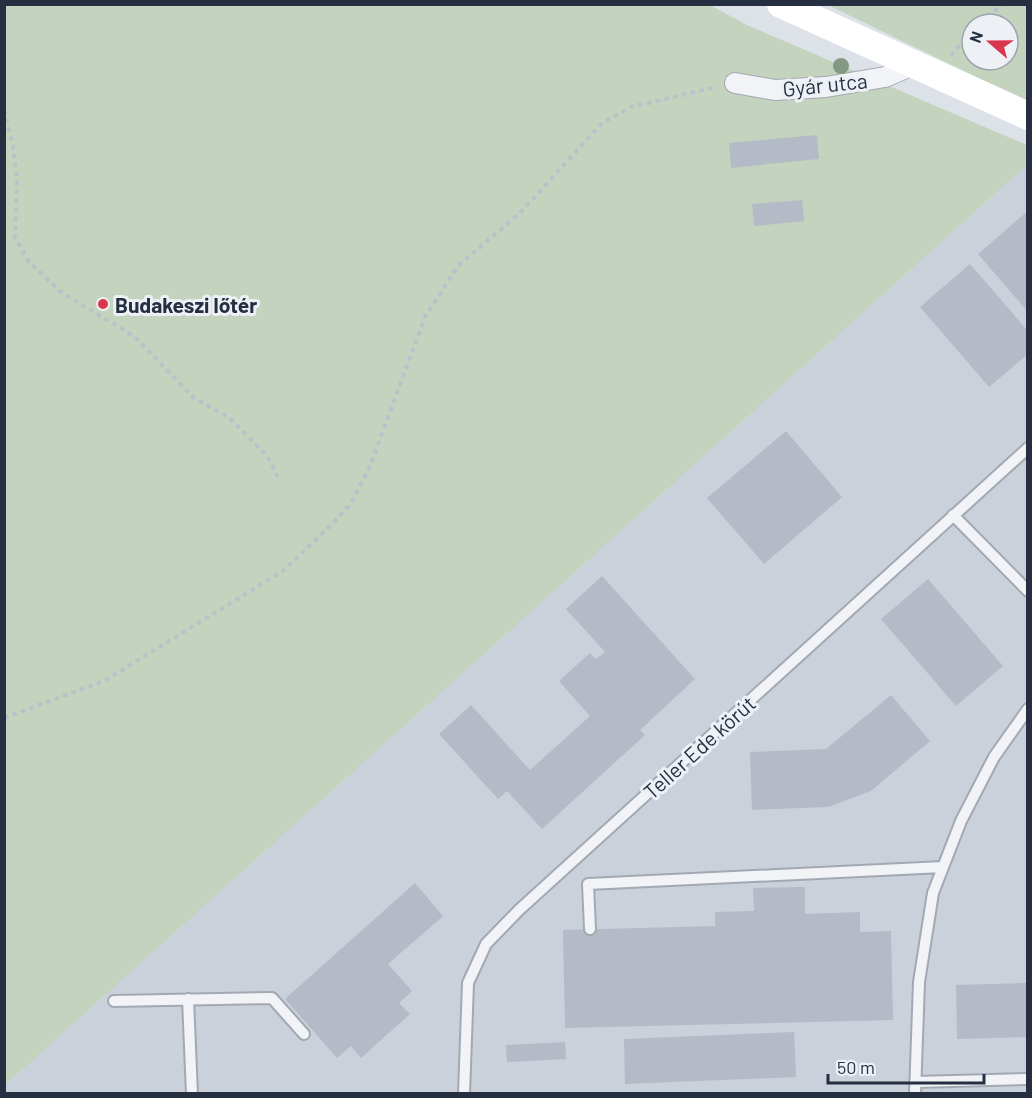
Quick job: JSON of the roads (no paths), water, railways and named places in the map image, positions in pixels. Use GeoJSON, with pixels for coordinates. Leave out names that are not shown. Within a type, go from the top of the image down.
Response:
{"type":"FeatureCollection","features":[{"type":"Feature","properties":{"kind":"main road"},"geometry":{"type":"LineString","coordinates":[[781,4],[1028,116]]}},
{"type":"Feature","properties":{"kind":"street","name":"Gyár utca"},"geometry":{"type":"LineString","coordinates":[[735,83],[775,90],[826,87],[885,77],[913,65]]}},
{"type":"Feature","properties":{"kind":"lane","name":"Teller Ede körút"},"geometry":{"type":"LineString","coordinates":[[464,1094],[468,983],[486,944],[519,910],[1028,448]]}},
{"type":"Feature","properties":{"kind":"lane"},"geometry":{"type":"LineString","coordinates":[[953,515],[1028,591]]}},
{"type":"Feature","properties":{"kind":"lane"},"geometry":{"type":"LineString","coordinates":[[1028,709],[994,757],[961,821],[933,893],[919,982],[915,1088],[1028,1079]]}},
{"type":"Feature","properties":{"kind":"lane"},"geometry":{"type":"LineString","coordinates":[[590,929],[588,884],[943,867]]}},
{"type":"Feature","properties":{"kind":"lane"},"geometry":{"type":"LineString","coordinates":[[114,1001],[272,998],[304,1034]]}},
{"type":"Feature","properties":{"kind":"lane"},"geometry":{"type":"LineString","coordinates":[[188,999],[192,1094]]}},
{"type":"Feature","properties":{"kind":"place","name":"Budakeszi lőtér"},"geometry":{"type":"Point","coordinates":[103,304]}}]}
